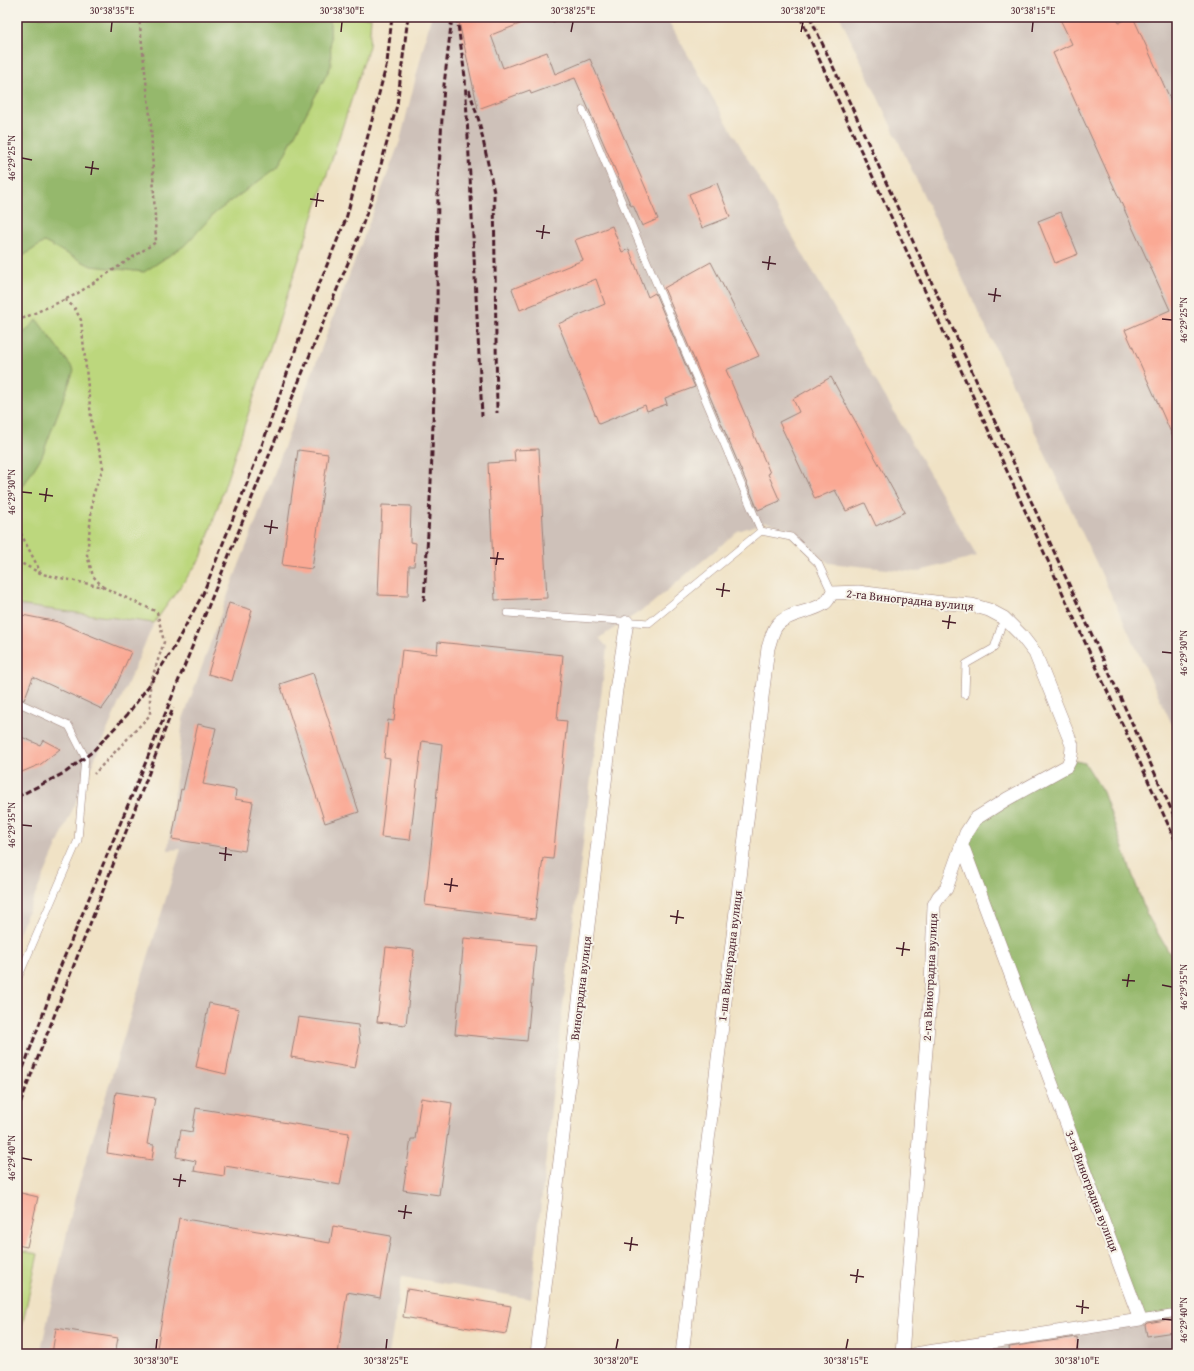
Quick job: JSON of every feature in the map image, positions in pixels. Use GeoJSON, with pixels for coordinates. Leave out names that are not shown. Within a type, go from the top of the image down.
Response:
{"type":"FeatureCollection","features":[{"type":"Feature","properties":{"kind":"street","name":"2-га Виноградна вулиця"},"geometry":{"type":"LineString","coordinates":[[832,593],[858,592],[935,602],[972,605],[989,610],[1004,618],[1021,635],[1035,653],[1072,745],[1070,761],[1067,766],[1007,799],[975,819],[966,833],[946,888],[934,905],[931,987],[902,1354]]}},
{"type":"Feature","properties":{"kind":"street","name":"1-ша Виноградна вулиця"},"geometry":{"type":"LineString","coordinates":[[682,1354],[768,648],[772,634],[778,624],[787,618],[814,609],[825,603],[832,593]]}},
{"type":"Feature","properties":{"kind":"street","name":"Виноградна вулиця"},"geometry":{"type":"LineString","coordinates":[[538,1354],[616,690],[627,622]]}},
{"type":"Feature","properties":{"kind":"street","name":"3-тя Виноградна вулиця"},"geometry":{"type":"LineString","coordinates":[[964,850],[1140,1319]]}},
{"type":"Feature","properties":{"kind":"street"},"geometry":{"type":"LineString","coordinates":[[915,1354],[1140,1319]]}},
{"type":"Feature","properties":{"kind":"lane"},"geometry":{"type":"LineString","coordinates":[[1175,17],[1177,22]]}},
{"type":"Feature","properties":{"kind":"lane"},"geometry":{"type":"LineString","coordinates":[[583,110],[761,531]]}},
{"type":"Feature","properties":{"kind":"lane"},"geometry":{"type":"LineString","coordinates":[[761,531],[791,537],[818,563],[832,593]]}},
{"type":"Feature","properties":{"kind":"lane"},"geometry":{"type":"LineString","coordinates":[[507,613],[650,623],[761,531]]}},
{"type":"Feature","properties":{"kind":"lane"},"geometry":{"type":"LineString","coordinates":[[965,695],[966,664],[994,648],[1004,618]]}},
{"type":"Feature","properties":{"kind":"lane"},"geometry":{"type":"LineString","coordinates":[[17,702],[69,726],[85,757],[78,840],[17,980]]}},
{"type":"Feature","properties":{"kind":"lane"},"geometry":{"type":"LineString","coordinates":[[1140,1319],[1177,1313]]}},
{"type":"Feature","properties":{"kind":"path"},"geometry":{"type":"LineString","coordinates":[[17,320],[75,295],[156,242],[151,125],[139,17]]}},
{"type":"Feature","properties":{"kind":"path"},"geometry":{"type":"LineString","coordinates":[[65,300],[74,307],[81,320],[92,426],[103,468],[93,494],[87,555],[93,576],[103,587]]}},
{"type":"Feature","properties":{"kind":"path"},"geometry":{"type":"LineString","coordinates":[[17,528],[20,530],[42,574]]}},
{"type":"Feature","properties":{"kind":"path"},"geometry":{"type":"LineString","coordinates":[[17,561],[42,574],[103,587],[157,612],[164,642],[150,684],[150,715],[82,789]]}},
{"type":"Feature","properties":{"kind":"shaded area"},"geometry":{"type":"Polygon","coordinates":[[[431,17],[666,17],[977,556],[916,572],[829,563],[805,546],[796,531],[766,522],[738,531],[650,605],[599,638],[607,647],[553,1089],[531,1299],[402,1276],[389,1354],[40,1354],[75,1197],[181,849],[168,850],[183,719],[234,578],[400,141],[431,17]]]}},
{"type":"Feature","properties":{"kind":"shaded area"},"geometry":{"type":"Polygon","coordinates":[[[840,17],[1177,17],[1177,735],[840,17]]]}},
{"type":"Feature","properties":{"kind":"shaded area"},"geometry":{"type":"Polygon","coordinates":[[[17,605],[154,623],[17,937],[17,605]]]}},
{"type":"Feature","properties":{"kind":"shaded area"},"geometry":{"type":"Polygon","coordinates":[[[1171,1317],[1174,1332],[1177,1332],[1177,1354],[921,1354],[1171,1317]]]}},
{"type":"Feature","properties":{"kind":"green space"},"geometry":{"type":"Polygon","coordinates":[[[17,17],[371,17],[369,46],[201,558],[154,623],[17,605],[17,17]]]}},
{"type":"Feature","properties":{"kind":"green space"},"geometry":{"type":"Polygon","coordinates":[[[17,17],[330,17],[331,66],[278,167],[215,213],[184,246],[144,272],[91,266],[44,242],[17,260],[17,17]]]}},
{"type":"Feature","properties":{"kind":"green space"},"geometry":{"type":"Polygon","coordinates":[[[37,320],[74,370],[42,456],[20,491],[17,491],[17,339],[37,320]]]}},
{"type":"Feature","properties":{"kind":"green space"},"geometry":{"type":"Polygon","coordinates":[[[1075,761],[1085,763],[1103,792],[1146,913],[1177,966],[1177,1313],[1140,1319],[964,850],[974,816],[1075,761]]]}},
{"type":"Feature","properties":{"kind":"green space"},"geometry":{"type":"Polygon","coordinates":[[[17,1250],[38,1254],[17,1348],[17,1250]]]}},
{"type":"Feature","properties":{"kind":"building"},"geometry":{"type":"Polygon","coordinates":[[[458,17],[535,17],[491,35],[503,68],[547,52],[555,74],[590,59],[658,219],[642,226],[633,205],[631,206],[575,78],[531,94],[530,90],[478,109],[458,17]]]}},
{"type":"Feature","properties":{"kind":"building"},"geometry":{"type":"Polygon","coordinates":[[[1059,17],[1116,17],[1119,23],[1133,17],[1177,114],[1177,446],[1125,330],[1170,310],[1053,53],[1072,44],[1059,17]]]}},
{"type":"Feature","properties":{"kind":"building"},"geometry":{"type":"Polygon","coordinates":[[[717,183],[730,217],[702,228],[689,194],[717,183]]]}},
{"type":"Feature","properties":{"kind":"building"},"geometry":{"type":"Polygon","coordinates":[[[1061,212],[1078,254],[1055,263],[1038,221],[1061,212]]]}},
{"type":"Feature","properties":{"kind":"building"},"geometry":{"type":"Polygon","coordinates":[[[612,226],[622,252],[629,249],[648,297],[655,293],[695,387],[665,398],[667,404],[647,411],[645,405],[599,424],[558,324],[605,304],[596,279],[520,310],[512,289],[583,260],[575,240],[612,226]]]}},
{"type":"Feature","properties":{"kind":"building"},"geometry":{"type":"Polygon","coordinates":[[[711,262],[759,356],[726,370],[770,473],[768,474],[780,501],[758,510],[664,288],[711,262]]]}},
{"type":"Feature","properties":{"kind":"building"},"geometry":{"type":"Polygon","coordinates":[[[831,377],[905,512],[876,526],[865,503],[846,511],[835,490],[815,499],[779,422],[799,412],[793,399],[831,377]]]}},
{"type":"Feature","properties":{"kind":"building"},"geometry":{"type":"Polygon","coordinates":[[[539,449],[547,598],[495,600],[488,463],[515,461],[514,450],[539,449]]]}},
{"type":"Feature","properties":{"kind":"building"},"geometry":{"type":"Polygon","coordinates":[[[298,450],[328,454],[312,569],[282,565],[298,450]]]}},
{"type":"Feature","properties":{"kind":"building"},"geometry":{"type":"Polygon","coordinates":[[[382,505],[411,506],[410,542],[416,543],[414,566],[409,566],[408,596],[378,595],[382,505]]]}},
{"type":"Feature","properties":{"kind":"building"},"geometry":{"type":"Polygon","coordinates":[[[229,603],[252,610],[232,681],[208,674],[229,603]]]}},
{"type":"Feature","properties":{"kind":"building"},"geometry":{"type":"Polygon","coordinates":[[[17,614],[58,622],[131,652],[112,695],[102,709],[33,677],[24,700],[17,697],[17,614]]]}},
{"type":"Feature","properties":{"kind":"building"},"geometry":{"type":"Polygon","coordinates":[[[438,642],[563,655],[557,720],[567,721],[553,859],[543,858],[535,919],[425,905],[442,744],[422,741],[410,840],[381,837],[390,759],[384,758],[388,720],[394,721],[402,650],[437,654],[438,642]]]}},
{"type":"Feature","properties":{"kind":"building"},"geometry":{"type":"Polygon","coordinates":[[[313,673],[359,812],[325,823],[280,684],[313,673]]]}},
{"type":"Feature","properties":{"kind":"building"},"geometry":{"type":"Polygon","coordinates":[[[198,724],[216,728],[203,784],[236,790],[235,799],[253,802],[245,851],[172,839],[181,789],[183,790],[198,724]]]}},
{"type":"Feature","properties":{"kind":"building"},"geometry":{"type":"Polygon","coordinates":[[[17,735],[40,745],[43,740],[60,749],[41,764],[17,774],[17,735]]]}},
{"type":"Feature","properties":{"kind":"building"},"geometry":{"type":"Polygon","coordinates":[[[464,938],[536,945],[527,1041],[455,1034],[464,938]]]}},
{"type":"Feature","properties":{"kind":"building"},"geometry":{"type":"Polygon","coordinates":[[[386,947],[414,950],[406,1025],[377,1022],[386,947]]]}},
{"type":"Feature","properties":{"kind":"building"},"geometry":{"type":"Polygon","coordinates":[[[209,1003],[239,1009],[226,1074],[196,1067],[209,1003]]]}},
{"type":"Feature","properties":{"kind":"building"},"geometry":{"type":"Polygon","coordinates":[[[298,1017],[358,1025],[360,1043],[355,1068],[291,1057],[298,1017]]]}},
{"type":"Feature","properties":{"kind":"building"},"geometry":{"type":"Polygon","coordinates":[[[116,1092],[155,1098],[147,1144],[154,1145],[152,1160],[107,1153],[116,1092]]]}},
{"type":"Feature","properties":{"kind":"building"},"geometry":{"type":"Polygon","coordinates":[[[421,1098],[452,1103],[439,1195],[403,1190],[411,1139],[415,1139],[421,1098]]]}},
{"type":"Feature","properties":{"kind":"building"},"geometry":{"type":"Polygon","coordinates":[[[196,1108],[349,1133],[340,1185],[225,1166],[224,1176],[194,1171],[196,1161],[176,1157],[181,1130],[192,1132],[196,1108]]]}},
{"type":"Feature","properties":{"kind":"building"},"geometry":{"type":"Polygon","coordinates":[[[17,1192],[38,1197],[27,1247],[17,1245],[17,1192]]]}},
{"type":"Feature","properties":{"kind":"building"},"geometry":{"type":"Polygon","coordinates":[[[179,1218],[330,1243],[333,1226],[391,1236],[380,1298],[347,1292],[338,1354],[156,1354],[179,1218]]]}},
{"type":"Feature","properties":{"kind":"building"},"geometry":{"type":"Polygon","coordinates":[[[407,1289],[511,1306],[506,1334],[403,1317],[407,1289]]]}},
{"type":"Feature","properties":{"kind":"building"},"geometry":{"type":"Polygon","coordinates":[[[1172,1319],[1174,1332],[1147,1336],[1145,1325],[1147,1323],[1172,1319]]]}},
{"type":"Feature","properties":{"kind":"building"},"geometry":{"type":"Polygon","coordinates":[[[56,1328],[118,1338],[115,1354],[52,1354],[56,1328]]]}},
{"type":"Feature","properties":{"kind":"building"},"geometry":{"type":"Polygon","coordinates":[[[1077,1337],[1078,1352],[1068,1354],[1010,1354],[1009,1347],[1077,1337]]]}},
{"type":"Feature","properties":{"kind":"railway"},"geometry":{"type":"LineString","coordinates":[[202,596],[261,448],[315,294],[346,219],[387,63],[392,17]]}},
{"type":"Feature","properties":{"kind":"railway"},"geometry":{"type":"LineString","coordinates":[[17,1085],[61,965],[143,769],[355,246],[372,198],[397,105],[408,17]]}},
{"type":"Feature","properties":{"kind":"railway"},"geometry":{"type":"LineString","coordinates":[[424,601],[431,482],[437,306],[438,186],[444,85],[452,17]]}},
{"type":"Feature","properties":{"kind":"railway"},"geometry":{"type":"LineString","coordinates":[[457,17],[465,77],[482,416]]}},
{"type":"Feature","properties":{"kind":"railway"},"geometry":{"type":"LineString","coordinates":[[552,17],[554,22]]}},
{"type":"Feature","properties":{"kind":"railway"},"geometry":{"type":"LineString","coordinates":[[800,17],[1177,844]]}},
{"type":"Feature","properties":{"kind":"railway"},"geometry":{"type":"LineString","coordinates":[[810,17],[1177,822]]}},
{"type":"Feature","properties":{"kind":"railway"},"geometry":{"type":"LineString","coordinates":[[469,90],[479,121],[494,192],[497,413]]}},
{"type":"Feature","properties":{"kind":"railway"},"geometry":{"type":"LineString","coordinates":[[17,797],[66,772],[92,752],[127,715],[173,649],[205,590]]}},
{"type":"Feature","properties":{"kind":"railway"},"geometry":{"type":"LineString","coordinates":[[17,1111],[173,708]]}}]}
